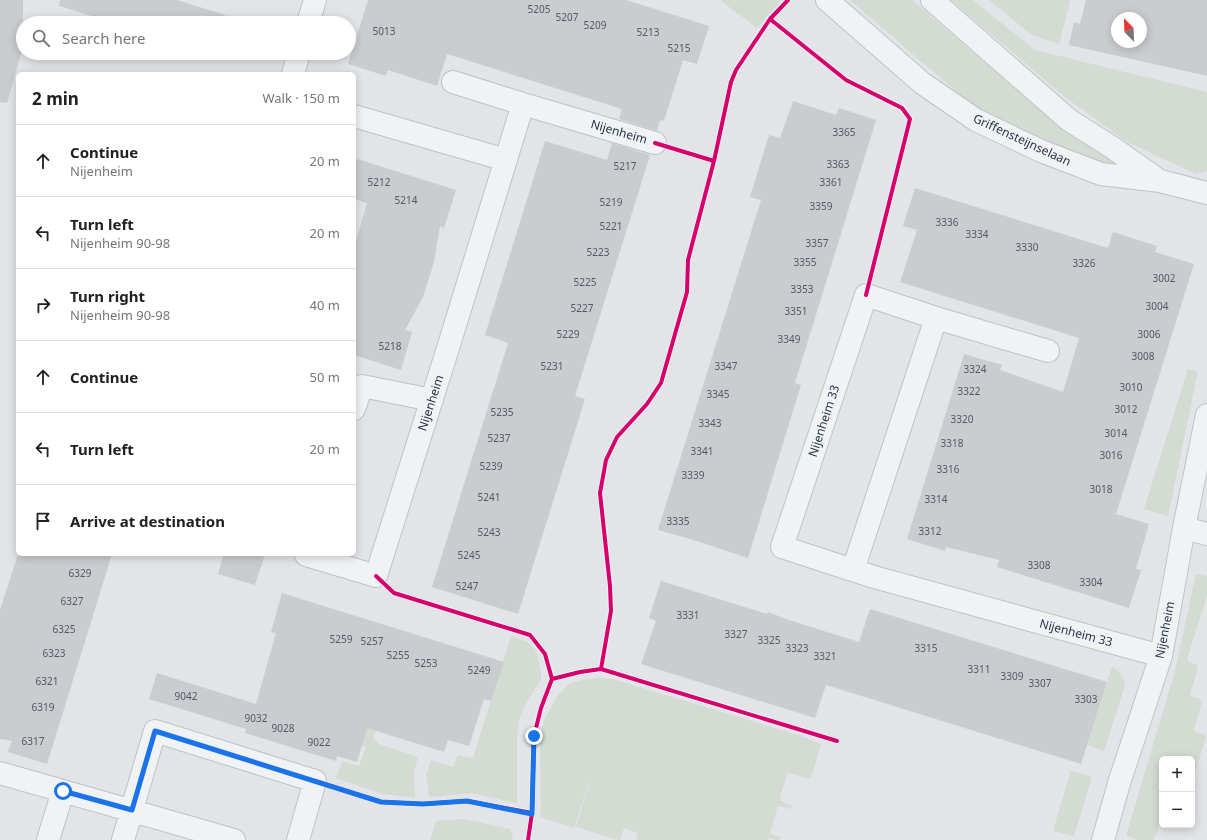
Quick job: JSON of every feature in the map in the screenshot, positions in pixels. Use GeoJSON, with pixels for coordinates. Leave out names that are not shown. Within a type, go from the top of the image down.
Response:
{"type":"FeatureCollection","features":[{"type":"Feature","properties":{"kind":"street"},"geometry":{"type":"LineString","coordinates":[[310,16],[315,0]]}},
{"type":"Feature","properties":{"kind":"street","name":"Griffensteijnselaan"},"geometry":{"type":"LineString","coordinates":[[827,0],[922,83],[976,120],[1040,151],[1101,174],[1160,181],[1207,193]]}},
{"type":"Feature","properties":{"kind":"street","name":"Griffensteijnselaan"},"geometry":{"type":"LineString","coordinates":[[932,0],[1069,120],[1113,148],[1160,181]]}},
{"type":"Feature","properties":{"kind":"street"},"geometry":{"type":"LineString","coordinates":[[294,72],[297,60]]}},
{"type":"Feature","properties":{"kind":"street","name":"Nijenheim"},"geometry":{"type":"LineString","coordinates":[[452,82],[655,143]]}},
{"type":"Feature","properties":{"kind":"street","name":"Nijenheim"},"geometry":{"type":"LineString","coordinates":[[310,556],[376,576],[523,104]]}},
{"type":"Feature","properties":{"kind":"street"},"geometry":{"type":"LineString","coordinates":[[356,117],[506,160]]}},
{"type":"Feature","properties":{"kind":"street","name":"Nijenheim 33"},"geometry":{"type":"LineString","coordinates":[[1048,351],[936,318],[866,295],[782,547],[853,570],[1161,656]]}},
{"type":"Feature","properties":{"kind":"street"},"geometry":{"type":"LineString","coordinates":[[853,570],[936,318]]}},
{"type":"Feature","properties":{"kind":"street"},"geometry":{"type":"LineString","coordinates":[[356,404],[362,386],[432,400]]}},
{"type":"Feature","properties":{"kind":"street","name":"Nijenheim"},"geometry":{"type":"LineString","coordinates":[[1103,840],[1120,780],[1161,656],[1184,528],[1207,415]]}},
{"type":"Feature","properties":{"kind":"street"},"geometry":{"type":"LineString","coordinates":[[1184,528],[1207,534]]}},
{"type":"Feature","properties":{"kind":"street"},"geometry":{"type":"LineString","coordinates":[[123,840],[155,731],[315,781],[298,840]]}},
{"type":"Feature","properties":{"kind":"street"},"geometry":{"type":"LineString","coordinates":[[0,773],[234,840]]}},
{"type":"Feature","properties":{"kind":"street"},"geometry":{"type":"LineString","coordinates":[[48,840],[63,791]]}},
{"type":"Feature","properties":{"kind":"shaded area"},"geometry":{"type":"Polygon","coordinates":[[[720,0],[781,0],[757,28],[720,0]]]}},
{"type":"Feature","properties":{"kind":"shaded area"},"geometry":{"type":"Polygon","coordinates":[[[850,0],[912,0],[1067,132],[1117,161],[1115,168],[1061,152],[1000,122],[963,97],[850,0]]]}},
{"type":"Feature","properties":{"kind":"shaded area"},"geometry":{"type":"Polygon","coordinates":[[[951,0],[973,0],[1035,50],[1207,92],[1207,171],[1196,174],[1127,142],[1065,97],[951,0]]]}},
{"type":"Feature","properties":{"kind":"shaded area"},"geometry":{"type":"Polygon","coordinates":[[[989,0],[1070,0],[1059,44],[1032,35],[989,0]]]}},
{"type":"Feature","properties":{"kind":"shaded area"},"geometry":{"type":"Polygon","coordinates":[[[1188,369],[1198,371],[1168,516],[1144,509],[1188,369]]]}},
{"type":"Feature","properties":{"kind":"shaded area"},"geometry":{"type":"Polygon","coordinates":[[[1196,574],[1207,576],[1207,596],[1187,659],[1189,662],[1197,665],[1198,668],[1190,694],[1192,697],[1200,699],[1202,702],[1194,729],[1196,732],[1204,734],[1206,737],[1195,773],[1195,756],[1159,756],[1159,826],[1154,840],[1139,840],[1126,836],[1175,671],[1196,574]]]}},
{"type":"Feature","properties":{"kind":"shaded area"},"geometry":{"type":"Polygon","coordinates":[[[511,636],[529,643],[535,649],[541,672],[541,679],[526,704],[519,720],[517,739],[517,803],[471,793],[429,797],[426,775],[431,760],[453,767],[458,755],[473,758],[511,636]]]}},
{"type":"Feature","properties":{"kind":"shaded area"},"geometry":{"type":"Polygon","coordinates":[[[1112,667],[1121,674],[1125,685],[1104,751],[1087,745],[1112,667]]]}},
{"type":"Feature","properties":{"kind":"shaded area"},"geometry":{"type":"Polygon","coordinates":[[[598,678],[613,679],[798,735],[821,744],[811,778],[809,779],[790,773],[787,774],[780,798],[781,801],[791,805],[792,807],[790,809],[778,806],[770,832],[781,839],[636,840],[638,833],[624,828],[620,840],[618,840],[576,827],[592,772],[574,828],[540,817],[540,740],[544,720],[558,695],[570,683],[598,678]]]}},
{"type":"Feature","properties":{"kind":"shaded area"},"geometry":{"type":"Polygon","coordinates":[[[353,724],[376,731],[373,738],[379,744],[418,757],[414,771],[415,798],[383,794],[336,778],[342,761],[359,766],[366,747],[349,740],[353,724]]]}},
{"type":"Feature","properties":{"kind":"shaded area"},"geometry":{"type":"Polygon","coordinates":[[[1069,770],[1092,777],[1074,836],[1053,831],[1070,773],[1069,770]]]}},
{"type":"Feature","properties":{"kind":"shaded area"},"geometry":{"type":"Polygon","coordinates":[[[463,819],[510,829],[513,835],[512,840],[430,840],[436,821],[463,819]]]}},
{"type":"Feature","properties":{"kind":"building"},"geometry":{"type":"Polygon","coordinates":[[[0,0],[23,0],[23,16],[16,16],[16,60],[19,60],[7,103],[0,102],[0,0]]]}},
{"type":"Feature","properties":{"kind":"building"},"geometry":{"type":"Polygon","coordinates":[[[60,0],[177,0],[225,15],[92,16],[59,6],[60,0]]]}},
{"type":"Feature","properties":{"kind":"building"},"geometry":{"type":"Polygon","coordinates":[[[368,0],[626,0],[709,26],[697,64],[683,60],[664,121],[660,120],[657,131],[619,119],[622,109],[447,54],[437,86],[388,70],[386,76],[348,64],[349,60],[356,60],[356,38],[368,0]]]}},
{"type":"Feature","properties":{"kind":"building"},"geometry":{"type":"Polygon","coordinates":[[[1086,0],[1207,0],[1207,76],[1069,45],[1074,22],[1080,24],[1086,0]]]}},
{"type":"Feature","properties":{"kind":"building"},"geometry":{"type":"Polygon","coordinates":[[[793,101],[836,115],[839,108],[876,120],[795,383],[801,385],[748,558],[658,530],[761,200],[750,197],[769,135],[780,138],[793,101]]]}},
{"type":"Feature","properties":{"kind":"building"},"geometry":{"type":"Polygon","coordinates":[[[545,141],[607,160],[612,143],[650,155],[575,396],[585,399],[518,614],[432,587],[508,343],[485,335],[545,141]]]}},
{"type":"Feature","properties":{"kind":"building"},"geometry":{"type":"Polygon","coordinates":[[[356,159],[456,190],[444,228],[440,226],[434,262],[423,297],[405,330],[412,332],[401,370],[356,356],[356,241],[367,203],[356,200],[356,159]]]}},
{"type":"Feature","properties":{"kind":"building"},"geometry":{"type":"Polygon","coordinates":[[[915,188],[1108,248],[1113,232],[1157,246],[1155,252],[1194,264],[1116,514],[1149,524],[1136,569],[1141,570],[1129,608],[997,567],[999,560],[946,547],[945,551],[907,539],[964,354],[1002,365],[1000,370],[1063,392],[1079,338],[900,282],[917,230],[903,226],[915,188]]]}},
{"type":"Feature","properties":{"kind":"building"},"geometry":{"type":"Polygon","coordinates":[[[17,556],[111,556],[47,764],[8,752],[12,741],[0,739],[0,610],[17,556]]]}},
{"type":"Feature","properties":{"kind":"building"},"geometry":{"type":"Polygon","coordinates":[[[223,556],[264,556],[255,585],[218,574],[223,556]]]}},
{"type":"Feature","properties":{"kind":"building"},"geometry":{"type":"Polygon","coordinates":[[[661,581],[767,614],[768,612],[859,642],[870,609],[1107,682],[1081,764],[826,685],[815,718],[641,664],[656,621],[649,618],[661,581]]]}},
{"type":"Feature","properties":{"kind":"building"},"geometry":{"type":"Polygon","coordinates":[[[282,593],[504,662],[491,701],[484,699],[469,746],[448,740],[444,752],[367,728],[357,762],[337,756],[336,761],[245,733],[246,729],[149,699],[157,673],[256,704],[276,633],[271,632],[282,593]]]}},
{"type":"Feature","properties":{"kind":"cycle path"},"geometry":{"type":"LineString","coordinates":[[601,669],[611,611],[610,586],[600,493],[606,460],[617,437],[647,404],[661,383],[687,292],[688,260],[714,161],[731,82],[736,70],[770,19],[788,0]]}},
{"type":"Feature","properties":{"kind":"cycle path"},"geometry":{"type":"LineString","coordinates":[[770,19],[846,80],[902,108],[910,119],[866,295]]}},
{"type":"Feature","properties":{"kind":"cycle path"},"geometry":{"type":"LineString","coordinates":[[655,143],[714,161]]}},
{"type":"Feature","properties":{"kind":"cycle path"},"geometry":{"type":"LineString","coordinates":[[376,576],[394,593],[530,635],[545,654],[552,679],[541,708],[534,736],[532,813],[528,840]]}},
{"type":"Feature","properties":{"kind":"cycle path"},"geometry":{"type":"LineString","coordinates":[[552,679],[580,672],[601,669],[837,741]]}},
{"type":"Feature","properties":{"kind":"cycle path"},"geometry":{"type":"LineString","coordinates":[[315,781],[381,802],[423,804],[467,801],[532,813]]}},
{"type":"Feature","properties":{"kind":"route"},"geometry":{"type":"LineString","coordinates":[[63,791],[132,810],[155,731],[381,802],[423,804],[467,801],[532,814],[534,736]]}}]}
